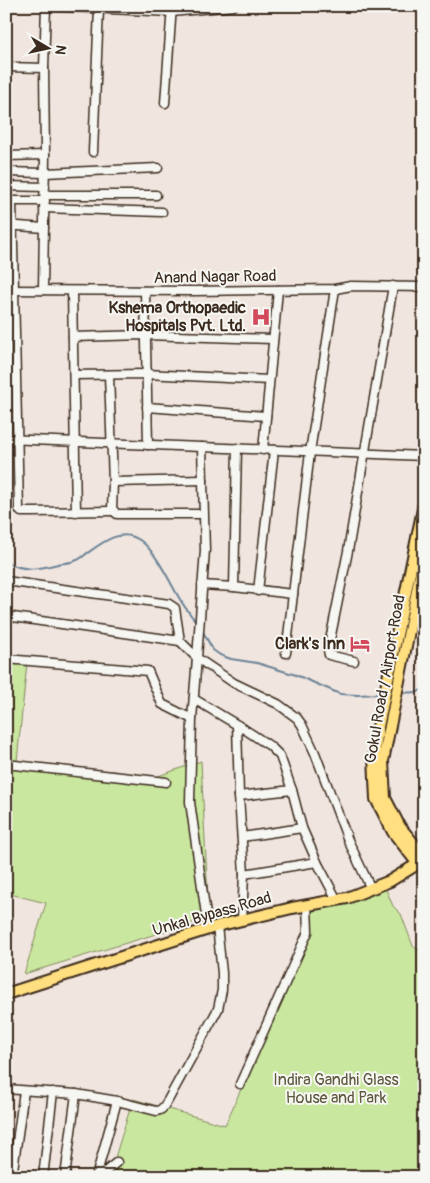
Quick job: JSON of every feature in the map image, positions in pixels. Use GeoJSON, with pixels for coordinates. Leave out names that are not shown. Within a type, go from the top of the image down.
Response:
{"type":"FeatureCollection","features":[{"type":"Feature","properties":{"kind":"main road","name":"Gokul Road / Airport Road"},"geometry":{"type":"LineString","coordinates":[[378,761],[389,729],[393,681],[424,504]]}},
{"type":"Feature","properties":{"kind":"main road","name":"Gokul Road / Airport Road"},"geometry":{"type":"LineString","coordinates":[[422,862],[400,827],[385,798],[378,761],[378,727],[393,681],[424,556]]}},
{"type":"Feature","properties":{"kind":"main road","name":"Unkal Bypass Road"},"geometry":{"type":"LineString","coordinates":[[6,994],[212,928],[307,905],[347,898],[390,880],[422,862]]}},
{"type":"Feature","properties":{"kind":"street"},"geometry":{"type":"LineString","coordinates":[[43,290],[46,155],[44,68],[46,6],[99,9],[172,9],[233,6]]}},
{"type":"Feature","properties":{"kind":"street"},"geometry":{"type":"LineString","coordinates":[[93,152],[99,9]]}},
{"type":"Feature","properties":{"kind":"street"},"geometry":{"type":"LineString","coordinates":[[165,103],[172,9]]}},
{"type":"Feature","properties":{"kind":"street"},"geometry":{"type":"LineString","coordinates":[[6,66],[44,68]]}},
{"type":"Feature","properties":{"kind":"street"},"geometry":{"type":"LineString","coordinates":[[6,156],[46,155]]}},
{"type":"Feature","properties":{"kind":"street"},"geometry":{"type":"LineString","coordinates":[[6,172],[45,173],[158,168]]}},
{"type":"Feature","properties":{"kind":"street"},"geometry":{"type":"LineString","coordinates":[[6,186],[44,198],[162,212]]}},
{"type":"Feature","properties":{"kind":"street"},"geometry":{"type":"LineString","coordinates":[[156,195],[44,198],[9,201],[10,290],[15,337],[19,509],[21,512],[203,514]]}},
{"type":"Feature","properties":{"kind":"street"},"geometry":{"type":"LineString","coordinates":[[9,225],[44,228]]}},
{"type":"Feature","properties":{"kind":"street","name":"Anand Nagar Road"},"geometry":{"type":"LineString","coordinates":[[10,290],[145,291],[334,289],[351,286],[424,287]]}},
{"type":"Feature","properties":{"kind":"street"},"geometry":{"type":"LineString","coordinates":[[354,661],[330,655],[328,650],[348,550],[394,286]]}},
{"type":"Feature","properties":{"kind":"street"},"geometry":{"type":"LineString","coordinates":[[286,653],[310,452],[334,289]]}},
{"type":"Feature","properties":{"kind":"street"},"geometry":{"type":"LineString","coordinates":[[263,450],[278,290]]}},
{"type":"Feature","properties":{"kind":"street"},"geometry":{"type":"LineString","coordinates":[[72,291],[76,512]]}},
{"type":"Feature","properties":{"kind":"street"},"geometry":{"type":"LineString","coordinates":[[145,291],[148,445]]}},
{"type":"Feature","properties":{"kind":"street"},"geometry":{"type":"LineString","coordinates":[[73,337],[146,335],[273,339]]}},
{"type":"Feature","properties":{"kind":"street"},"geometry":{"type":"LineString","coordinates":[[6,338],[15,337]]}},
{"type":"Feature","properties":{"kind":"street"},"geometry":{"type":"LineString","coordinates":[[74,375],[146,374],[269,380]]}},
{"type":"Feature","properties":{"kind":"street"},"geometry":{"type":"LineString","coordinates":[[109,375],[113,482],[112,507],[114,512]]}},
{"type":"Feature","properties":{"kind":"street"},"geometry":{"type":"LineString","coordinates":[[6,386],[16,386]]}},
{"type":"Feature","properties":{"kind":"street"},"geometry":{"type":"LineString","coordinates":[[147,407],[266,416]]}},
{"type":"Feature","properties":{"kind":"street"},"geometry":{"type":"LineString","coordinates":[[6,439],[424,456]]}},
{"type":"Feature","properties":{"kind":"street"},"geometry":{"type":"LineString","coordinates":[[6,1089],[76,1094],[159,1111],[167,1102],[218,1009],[222,990],[222,973],[212,928],[190,802],[192,719],[205,550],[202,447]]}},
{"type":"Feature","properties":{"kind":"street"},"geometry":{"type":"LineString","coordinates":[[234,587],[237,448]]}},
{"type":"Feature","properties":{"kind":"street"},"geometry":{"type":"LineString","coordinates":[[258,591],[274,450]]}},
{"type":"Feature","properties":{"kind":"street"},"geometry":{"type":"LineString","coordinates":[[113,482],[203,480]]}},
{"type":"Feature","properties":{"kind":"street"},"geometry":{"type":"LineString","coordinates":[[6,581],[172,605],[176,611],[180,641]]}},
{"type":"Feature","properties":{"kind":"street"},"geometry":{"type":"LineString","coordinates":[[202,585],[293,594]]}},
{"type":"Feature","properties":{"kind":"street"},"geometry":{"type":"LineString","coordinates":[[6,616],[180,641],[197,658],[234,683],[278,704],[297,718],[302,724],[348,840],[371,889]]}},
{"type":"Feature","properties":{"kind":"street"},"geometry":{"type":"LineString","coordinates":[[6,659],[148,672],[162,704],[192,719]]}},
{"type":"Feature","properties":{"kind":"street"},"geometry":{"type":"LineString","coordinates":[[194,699],[270,746],[280,756],[292,790],[302,828],[337,900]]}},
{"type":"Feature","properties":{"kind":"street"},"geometry":{"type":"LineString","coordinates":[[237,725],[244,874],[242,920]]}},
{"type":"Feature","properties":{"kind":"street"},"geometry":{"type":"LineString","coordinates":[[6,764],[166,782]]}},
{"type":"Feature","properties":{"kind":"street"},"geometry":{"type":"LineString","coordinates":[[239,796],[292,790]]}},
{"type":"Feature","properties":{"kind":"street"},"geometry":{"type":"LineString","coordinates":[[242,836],[302,828]]}},
{"type":"Feature","properties":{"kind":"street"},"geometry":{"type":"LineString","coordinates":[[244,874],[317,862]]}},
{"type":"Feature","properties":{"kind":"street"},"geometry":{"type":"LineString","coordinates":[[240,1084],[308,932],[307,905]]}},
{"type":"Feature","properties":{"kind":"street"},"geometry":{"type":"LineString","coordinates":[[12,1177],[24,1091]]}},
{"type":"Feature","properties":{"kind":"street"},"geometry":{"type":"LineString","coordinates":[[43,1177],[53,1092]]}},
{"type":"Feature","properties":{"kind":"street"},"geometry":{"type":"LineString","coordinates":[[65,1177],[76,1094]]}},
{"type":"Feature","properties":{"kind":"street"},"geometry":{"type":"LineString","coordinates":[[97,1177],[117,1101]]}},
{"type":"Feature","properties":{"kind":"street"},"geometry":{"type":"LineString","coordinates":[[97,1177],[116,1162]]}},
{"type":"Feature","properties":{"kind":"green space"},"geometry":{"type":"Polygon","coordinates":[[[6,661],[27,663],[17,761],[26,764],[144,781],[201,761],[209,918],[24,974],[46,903],[6,893],[6,661]]]}},
{"type":"Feature","properties":{"kind":"green space","name":"Indira Gandhi Glass House and Park"},"geometry":{"type":"Polygon","coordinates":[[[385,887],[393,906],[401,914],[413,946],[424,954],[424,1177],[109,1177],[133,1099],[225,1125],[312,930],[309,909],[370,894],[385,887]]]}},
{"type":"Feature","properties":{"kind":"waterway"},"geometry":{"type":"LineString","coordinates":[[6,562],[32,569],[70,562],[80,559],[114,537],[121,535],[134,537],[147,546],[197,623]]}},
{"type":"Feature","properties":{"kind":"waterway"},"geometry":{"type":"LineString","coordinates":[[202,630],[213,650],[231,659],[257,663],[296,675],[340,694],[380,694]]}},
{"type":"Feature","properties":{"kind":"waterway"},"geometry":{"type":"LineString","coordinates":[[400,693],[418,692],[424,688]]}},
{"type":"Feature","properties":{"kind":"place","name":"Kshema Orthopaedic Hospitals Pvt. Ltd."},"geometry":{"type":"Point","coordinates":[261,317]}},
{"type":"Feature","properties":{"kind":"place","name":"Clark's Inn"},"geometry":{"type":"Point","coordinates":[360,644]}}]}
